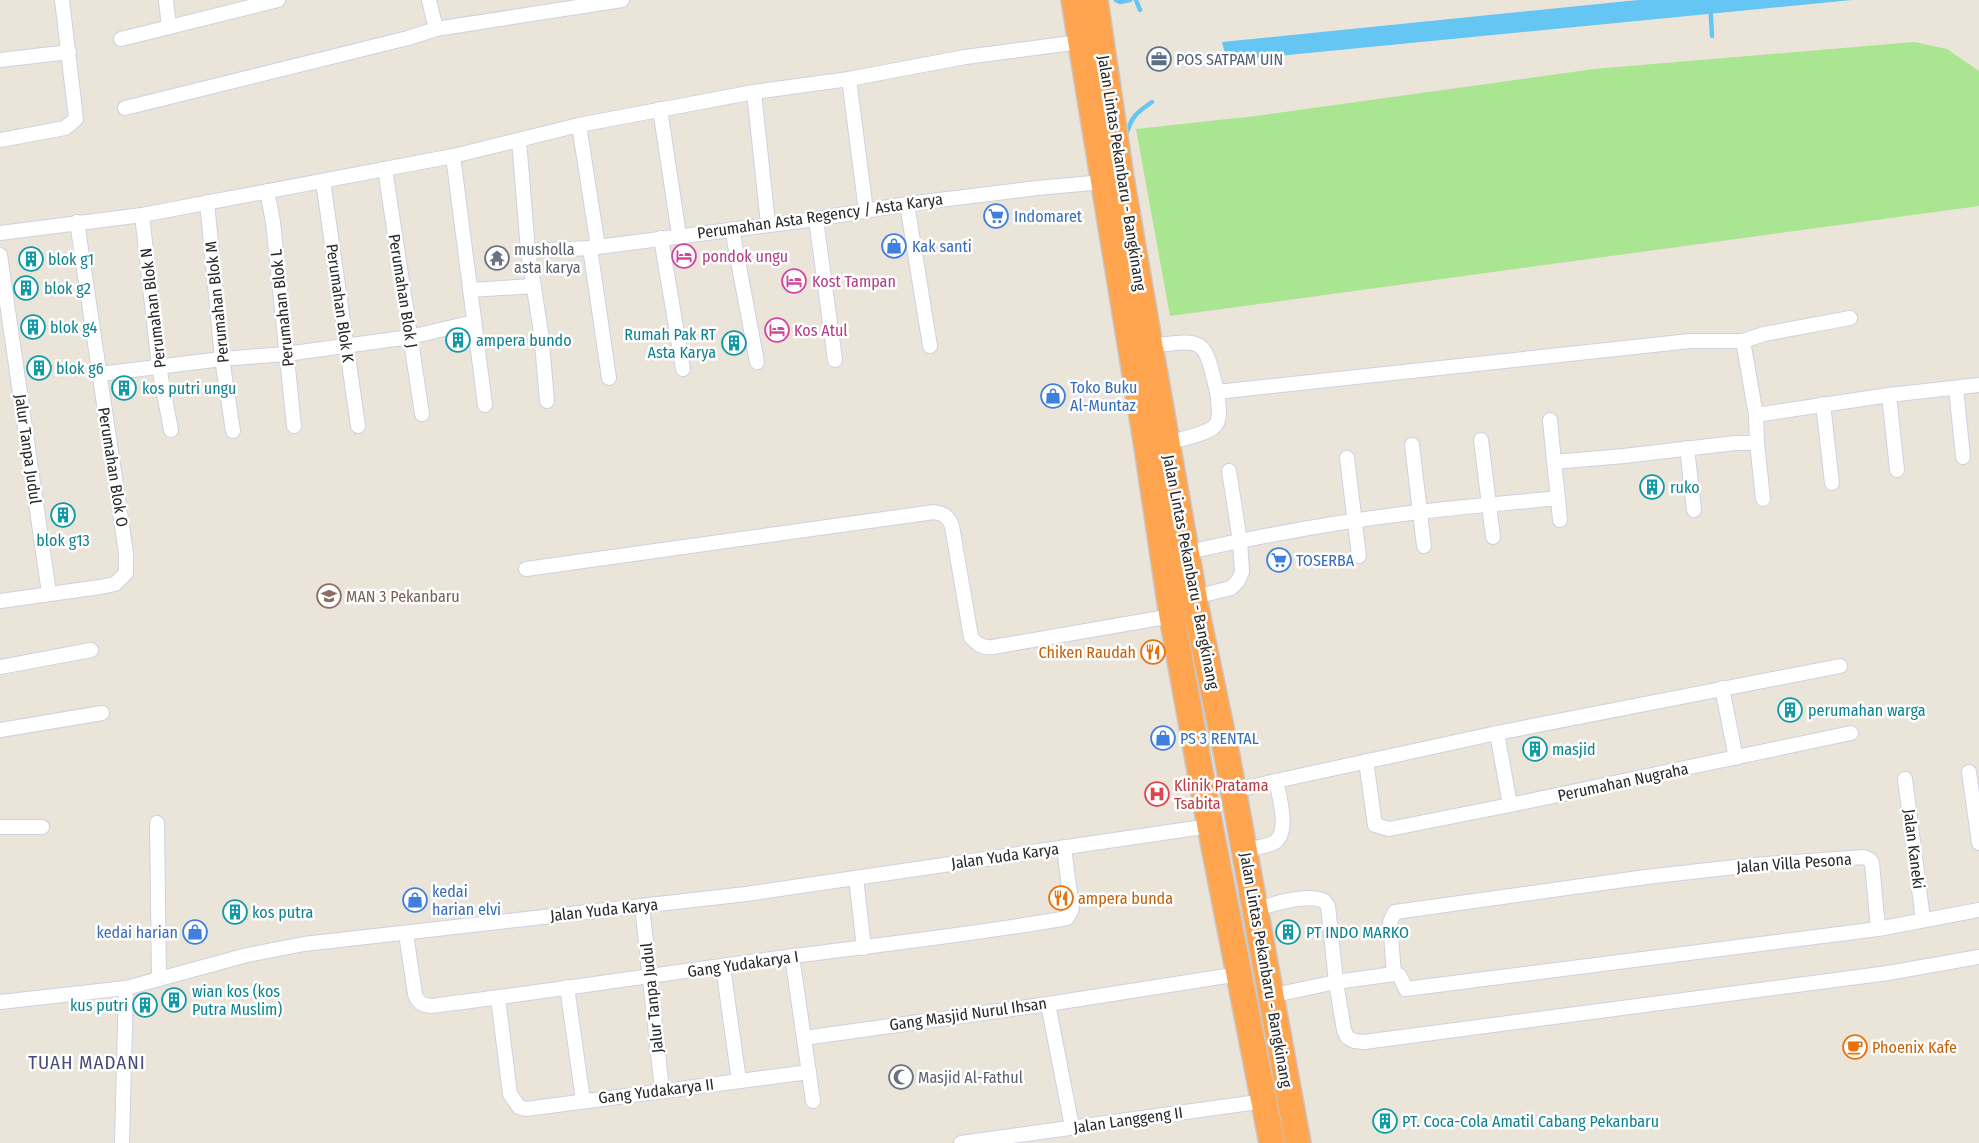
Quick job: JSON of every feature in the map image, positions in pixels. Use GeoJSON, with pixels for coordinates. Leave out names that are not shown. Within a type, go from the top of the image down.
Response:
{"type":"FeatureCollection","features":[{"type":"Feature","properties":{"kind":"highway","name":"Jalan Lintas Pekanbaru - Bangkinang"},"geometry":{"type":"LineString","coordinates":[[1074,0],[1147,447],[1172,616],[1210,826],[1272,1143]]}},
{"type":"Feature","properties":{"kind":"highway","name":"Jalan Lintas Pekanbaru - Bangkinang"},"geometry":{"type":"LineString","coordinates":[[1094,0],[1120,169],[1167,443],[1298,1143]]}},
{"type":"Feature","properties":{"kind":"street"},"geometry":{"type":"LineString","coordinates":[[0,140],[65,128],[76,119],[62,0]]}},
{"type":"Feature","properties":{"kind":"street"},"geometry":{"type":"LineString","coordinates":[[166,0],[169,28]]}},
{"type":"Feature","properties":{"kind":"street"},"geometry":{"type":"LineString","coordinates":[[121,39],[278,0]]}},
{"type":"Feature","properties":{"kind":"street"},"geometry":{"type":"LineString","coordinates":[[429,0],[436,29]]}},
{"type":"Feature","properties":{"kind":"street"},"geometry":{"type":"LineString","coordinates":[[125,108],[408,38],[436,29],[622,0]]}},
{"type":"Feature","properties":{"kind":"street"},"geometry":{"type":"LineString","coordinates":[[0,233],[142,215],[453,156],[578,125],[754,92],[849,79],[965,57],[1080,42]]}},
{"type":"Feature","properties":{"kind":"street"},"geometry":{"type":"LineString","coordinates":[[0,60],[69,52]]}},
{"type":"Feature","properties":{"kind":"street"},"geometry":{"type":"LineString","coordinates":[[849,79],[866,211]]}},
{"type":"Feature","properties":{"kind":"street"},"geometry":{"type":"LineString","coordinates":[[754,92],[768,224]]}},
{"type":"Feature","properties":{"kind":"street"},"geometry":{"type":"LineString","coordinates":[[660,109],[680,235]]}},
{"type":"Feature","properties":{"kind":"street"},"geometry":{"type":"LineString","coordinates":[[578,125],[610,378]]}},
{"type":"Feature","properties":{"kind":"street"},"geometry":{"type":"LineString","coordinates":[[519,140],[528,251],[541,332],[547,401]]}},
{"type":"Feature","properties":{"kind":"street"},"geometry":{"type":"LineString","coordinates":[[453,156],[485,405]]}},
{"type":"Feature","properties":{"kind":"street","name":"Perumahan Blok J"},"geometry":{"type":"LineString","coordinates":[[385,169],[422,414]]}},
{"type":"Feature","properties":{"kind":"street","name":"Perumahan Blok K"},"geometry":{"type":"LineString","coordinates":[[323,181],[358,426]]}},
{"type":"Feature","properties":{"kind":"street","name":"Perumahan Asta Regency / Asta Karya"},"geometry":{"type":"LineString","coordinates":[[528,251],[594,247],[816,219],[907,204],[1103,182]]}},
{"type":"Feature","properties":{"kind":"street","name":"Perumahan Blok L"},"geometry":{"type":"LineString","coordinates":[[267,191],[273,222],[294,426]]}},
{"type":"Feature","properties":{"kind":"street","name":"Perumahan Blok M"},"geometry":{"type":"LineString","coordinates":[[207,202],[222,359],[233,431]]}},
{"type":"Feature","properties":{"kind":"street"},"geometry":{"type":"LineString","coordinates":[[907,204],[930,346]]}},
{"type":"Feature","properties":{"kind":"street","name":"Perumahan Blok N"},"geometry":{"type":"LineString","coordinates":[[142,215],[159,367],[171,430]]}},
{"type":"Feature","properties":{"kind":"street"},"geometry":{"type":"LineString","coordinates":[[816,219],[835,360]]}},
{"type":"Feature","properties":{"kind":"street","name":"Perumahan Blok O"},"geometry":{"type":"LineString","coordinates":[[49,593],[115,584],[126,573],[126,553],[77,222]]}},
{"type":"Feature","properties":{"kind":"street"},"geometry":{"type":"LineString","coordinates":[[732,229],[757,362]]}},
{"type":"Feature","properties":{"kind":"street"},"geometry":{"type":"LineString","coordinates":[[661,238],[683,369]]}},
{"type":"Feature","properties":{"kind":"street","name":"Jalur Tanpa Judul"},"geometry":{"type":"LineString","coordinates":[[0,255],[49,593]]}},
{"type":"Feature","properties":{"kind":"street"},"geometry":{"type":"LineString","coordinates":[[470,290],[534,286]]}},
{"type":"Feature","properties":{"kind":"street"},"geometry":{"type":"LineString","coordinates":[[1217,392],[1681,342],[1743,341],[1764,334],[1850,318]]}},
{"type":"Feature","properties":{"kind":"street"},"geometry":{"type":"LineString","coordinates":[[100,374],[222,359],[286,354],[410,337],[474,322]]}},
{"type":"Feature","properties":{"kind":"street"},"geometry":{"type":"LineString","coordinates":[[1743,341],[1756,415],[1763,499]]}},
{"type":"Feature","properties":{"kind":"street"},"geometry":{"type":"LineString","coordinates":[[1150,346],[1187,342],[1196,344],[1204,349],[1210,361],[1217,392],[1219,415],[1217,425],[1209,431],[1167,443]]}},
{"type":"Feature","properties":{"kind":"street"},"geometry":{"type":"LineString","coordinates":[[1756,415],[1889,394],[1979,385]]}},
{"type":"Feature","properties":{"kind":"street"},"geometry":{"type":"LineString","coordinates":[[1956,388],[1963,457]]}},
{"type":"Feature","properties":{"kind":"street"},"geometry":{"type":"LineString","coordinates":[[1889,394],[1897,470]]}},
{"type":"Feature","properties":{"kind":"street"},"geometry":{"type":"LineString","coordinates":[[1823,404],[1832,483]]}},
{"type":"Feature","properties":{"kind":"street"},"geometry":{"type":"LineString","coordinates":[[1550,420],[1560,520]]}},
{"type":"Feature","properties":{"kind":"street"},"geometry":{"type":"LineString","coordinates":[[1481,440],[1493,537]]}},
{"type":"Feature","properties":{"kind":"street"},"geometry":{"type":"LineString","coordinates":[[1554,462],[1735,443],[1757,444]]}},
{"type":"Feature","properties":{"kind":"street"},"geometry":{"type":"LineString","coordinates":[[1412,445],[1424,546]]}},
{"type":"Feature","properties":{"kind":"street"},"geometry":{"type":"LineString","coordinates":[[1687,448],[1694,510]]}},
{"type":"Feature","properties":{"kind":"street"},"geometry":{"type":"LineString","coordinates":[[1347,458],[1359,556]]}},
{"type":"Feature","properties":{"kind":"street"},"geometry":{"type":"LineString","coordinates":[[1195,597],[1231,588],[1242,572],[1240,540],[1229,471]]}},
{"type":"Feature","properties":{"kind":"street"},"geometry":{"type":"LineString","coordinates":[[1188,552],[1240,540],[1355,520],[1558,498]]}},
{"type":"Feature","properties":{"kind":"street"},"geometry":{"type":"LineString","coordinates":[[526,569],[934,512],[949,518],[952,526],[971,637],[978,645],[986,648],[993,647],[1172,616]]}},
{"type":"Feature","properties":{"kind":"street"},"geometry":{"type":"LineString","coordinates":[[0,601],[49,593]]}},
{"type":"Feature","properties":{"kind":"street"},"geometry":{"type":"LineString","coordinates":[[0,667],[91,650]]}},
{"type":"Feature","properties":{"kind":"street"},"geometry":{"type":"LineString","coordinates":[[1233,791],[1366,760],[1497,733],[1840,666]]}},
{"type":"Feature","properties":{"kind":"street"},"geometry":{"type":"LineString","coordinates":[[1722,688],[1736,758]]}},
{"type":"Feature","properties":{"kind":"street"},"geometry":{"type":"LineString","coordinates":[[0,730],[102,712]]}},
{"type":"Feature","properties":{"kind":"street"},"geometry":{"type":"LineString","coordinates":[[1497,733],[1510,806]]}},
{"type":"Feature","properties":{"kind":"street","name":"Perumahan Nugraha"},"geometry":{"type":"LineString","coordinates":[[1366,760],[1375,825],[1388,829],[1510,806],[1851,734]]}},
{"type":"Feature","properties":{"kind":"street"},"geometry":{"type":"LineString","coordinates":[[1969,772],[1979,843]]}},
{"type":"Feature","properties":{"kind":"street","name":"Jalan Kaneki"},"geometry":{"type":"LineString","coordinates":[[1905,778],[1923,920]]}},
{"type":"Feature","properties":{"kind":"street"},"geometry":{"type":"LineString","coordinates":[[1244,850],[1275,842],[1282,833],[1283,818],[1276,782]]}},
{"type":"Feature","properties":{"kind":"street"},"geometry":{"type":"LineString","coordinates":[[157,823],[159,979]]}},
{"type":"Feature","properties":{"kind":"street","name":"Jalan Yuda Karya"},"geometry":{"type":"LineString","coordinates":[[0,1002],[126,988],[247,955],[304,944],[642,906],[856,878],[1210,826]]}},
{"type":"Feature","properties":{"kind":"street"},"geometry":{"type":"LineString","coordinates":[[0,827],[42,827]]}},
{"type":"Feature","properties":{"kind":"street","name":"Gang Yudakarya I"},"geometry":{"type":"LineString","coordinates":[[406,934],[415,994],[418,1002],[431,1006],[498,998],[1067,918],[1072,909],[1064,848]]}},
{"type":"Feature","properties":{"kind":"street","name":"Jalan Villa Pesona"},"geometry":{"type":"LineString","coordinates":[[1394,974],[1390,922],[1395,912],[1605,882],[1753,865],[1868,858],[1872,863],[1878,930]]}},
{"type":"Feature","properties":{"kind":"street"},"geometry":{"type":"LineString","coordinates":[[856,878],[864,948]]}},
{"type":"Feature","properties":{"kind":"street"},"geometry":{"type":"LineString","coordinates":[[1255,910],[1271,904],[1311,898],[1324,901],[1328,906],[1336,982],[1344,1030],[1347,1037],[1354,1041],[1364,1042],[1888,973],[1979,957]]}},
{"type":"Feature","properties":{"kind":"street","name":"Jalur Tanpa Judul"},"geometry":{"type":"LineString","coordinates":[[642,906],[662,1090]]}},
{"type":"Feature","properties":{"kind":"street"},"geometry":{"type":"LineString","coordinates":[[1270,996],[1336,982],[1394,974],[1399,975],[1406,989],[1878,930],[1979,910]]}},
{"type":"Feature","properties":{"kind":"street"},"geometry":{"type":"LineString","coordinates":[[792,956],[813,1101]]}},
{"type":"Feature","properties":{"kind":"street"},"geometry":{"type":"LineString","coordinates":[[723,967],[739,1081]]}},
{"type":"Feature","properties":{"kind":"street","name":"Gang Masjid Nurul Ihsan"},"geometry":{"type":"LineString","coordinates":[[804,1038],[1048,1004],[1239,974]]}},
{"type":"Feature","properties":{"kind":"street"},"geometry":{"type":"LineString","coordinates":[[567,987],[583,1100]]}},
{"type":"Feature","properties":{"kind":"street"},"geometry":{"type":"LineString","coordinates":[[122,1143],[126,988]]}},
{"type":"Feature","properties":{"kind":"street","name":"Gang Yudakarya II"},"geometry":{"type":"LineString","coordinates":[[498,998],[510,1094],[519,1107],[526,1109],[583,1100],[809,1072]]}},
{"type":"Feature","properties":{"kind":"street"},"geometry":{"type":"LineString","coordinates":[[1048,1004],[1072,1127]]}},
{"type":"Feature","properties":{"kind":"street","name":"Jalan Langgeng II"},"geometry":{"type":"LineString","coordinates":[[961,1143],[1265,1101]]}},
{"type":"Feature","properties":{"kind":"green space"},"geometry":{"type":"Polygon","coordinates":[[[1914,42],[1947,49],[1979,71],[1979,206],[1170,316],[1136,129],[1256,116],[1594,69],[1914,42]]]}},
{"type":"Feature","properties":{"kind":"water"},"geometry":{"type":"Polygon","coordinates":[[[1638,0],[1852,0],[1227,61],[1222,42],[1638,0]]]}},
{"type":"Feature","properties":{"kind":"waterway"},"geometry":{"type":"LineString","coordinates":[[1116,0],[1120,2],[1130,0]]}},
{"type":"Feature","properties":{"kind":"waterway"},"geometry":{"type":"LineString","coordinates":[[1136,0],[1140,10]]}},
{"type":"Feature","properties":{"kind":"waterway"},"geometry":{"type":"LineString","coordinates":[[1710,0],[1712,36]]}},
{"type":"Feature","properties":{"kind":"waterway"},"geometry":{"type":"LineString","coordinates":[[1126,135],[1130,123],[1135,116],[1152,102]]}},
{"type":"Feature","properties":{"kind":"place","name":"POS SATPAM UIN"},"geometry":{"type":"Point","coordinates":[1159,59]}},
{"type":"Feature","properties":{"kind":"place","name":"Indomaret"},"geometry":{"type":"Point","coordinates":[996,216]}},
{"type":"Feature","properties":{"kind":"place","name":"Kak santi"},"geometry":{"type":"Point","coordinates":[894,246]}},
{"type":"Feature","properties":{"kind":"place","name":"pondok ungu"},"geometry":{"type":"Point","coordinates":[684,256]}},
{"type":"Feature","properties":{"kind":"place","name":"musholla asta karya"},"geometry":{"type":"Point","coordinates":[497,258]}},
{"type":"Feature","properties":{"kind":"place","name":"blok g1"},"geometry":{"type":"Point","coordinates":[31,259]}},
{"type":"Feature","properties":{"kind":"place","name":"Kost Tampan"},"geometry":{"type":"Point","coordinates":[794,281]}},
{"type":"Feature","properties":{"kind":"place","name":"blok g2"},"geometry":{"type":"Point","coordinates":[26,288]}},
{"type":"Feature","properties":{"kind":"place","name":"blok g4"},"geometry":{"type":"Point","coordinates":[33,327]}},
{"type":"Feature","properties":{"kind":"place","name":"Kos Atul"},"geometry":{"type":"Point","coordinates":[777,330]}},
{"type":"Feature","properties":{"kind":"place","name":"ampera bundo"},"geometry":{"type":"Point","coordinates":[458,340]}},
{"type":"Feature","properties":{"kind":"place","name":"Rumah Pak RT Asta Karya"},"geometry":{"type":"Point","coordinates":[734,343]}},
{"type":"Feature","properties":{"kind":"place","name":"blok g6"},"geometry":{"type":"Point","coordinates":[39,368]}},
{"type":"Feature","properties":{"kind":"place","name":"kos putri ungu"},"geometry":{"type":"Point","coordinates":[124,388]}},
{"type":"Feature","properties":{"kind":"place","name":"Toko Buku Al-Muntaz"},"geometry":{"type":"Point","coordinates":[1053,396]}},
{"type":"Feature","properties":{"kind":"place","name":"ruko"},"geometry":{"type":"Point","coordinates":[1652,487]}},
{"type":"Feature","properties":{"kind":"place","name":"blok g13"},"geometry":{"type":"Point","coordinates":[63,515]}},
{"type":"Feature","properties":{"kind":"place","name":"TOSERBA"},"geometry":{"type":"Point","coordinates":[1279,560]}},
{"type":"Feature","properties":{"kind":"place","name":"MAN 3 Pekanbaru"},"geometry":{"type":"Point","coordinates":[329,596]}},
{"type":"Feature","properties":{"kind":"place","name":"Chiken Raudah"},"geometry":{"type":"Point","coordinates":[1153,652]}},
{"type":"Feature","properties":{"kind":"place","name":"perumahan warga"},"geometry":{"type":"Point","coordinates":[1790,710]}},
{"type":"Feature","properties":{"kind":"place","name":"PS 3 RENTAL"},"geometry":{"type":"Point","coordinates":[1163,738]}},
{"type":"Feature","properties":{"kind":"place","name":"masjid"},"geometry":{"type":"Point","coordinates":[1535,749]}},
{"type":"Feature","properties":{"kind":"place","name":"Klinik Pratama Tsabita"},"geometry":{"type":"Point","coordinates":[1157,794]}},
{"type":"Feature","properties":{"kind":"place","name":"ampera bunda"},"geometry":{"type":"Point","coordinates":[1061,898]}},
{"type":"Feature","properties":{"kind":"place","name":"kedai harian elvi"},"geometry":{"type":"Point","coordinates":[415,900]}},
{"type":"Feature","properties":{"kind":"place","name":"kos putra"},"geometry":{"type":"Point","coordinates":[235,912]}},
{"type":"Feature","properties":{"kind":"place","name":"kedai harian"},"geometry":{"type":"Point","coordinates":[195,932]}},
{"type":"Feature","properties":{"kind":"place","name":"PT INDO MARKO"},"geometry":{"type":"Point","coordinates":[1288,932]}},
{"type":"Feature","properties":{"kind":"place","name":"wian kos (kos Putra Muslim)"},"geometry":{"type":"Point","coordinates":[174,1000]}},
{"type":"Feature","properties":{"kind":"place","name":"kus putri"},"geometry":{"type":"Point","coordinates":[145,1005]}},
{"type":"Feature","properties":{"kind":"place","name":"Phoenix Kafe"},"geometry":{"type":"Point","coordinates":[1855,1047]}},
{"type":"Feature","properties":{"kind":"place","name":"Masjid Al-Fathul"},"geometry":{"type":"Point","coordinates":[901,1077]}},
{"type":"Feature","properties":{"kind":"place","name":"PT. Coca-Cola Amatil Cabang Pekanbaru"},"geometry":{"type":"Point","coordinates":[1385,1121]}},
{"type":"Feature","properties":{"kind":"district","name":"TUAH MADANI"},"geometry":{"type":"Point","coordinates":[87,1062]}}]}
